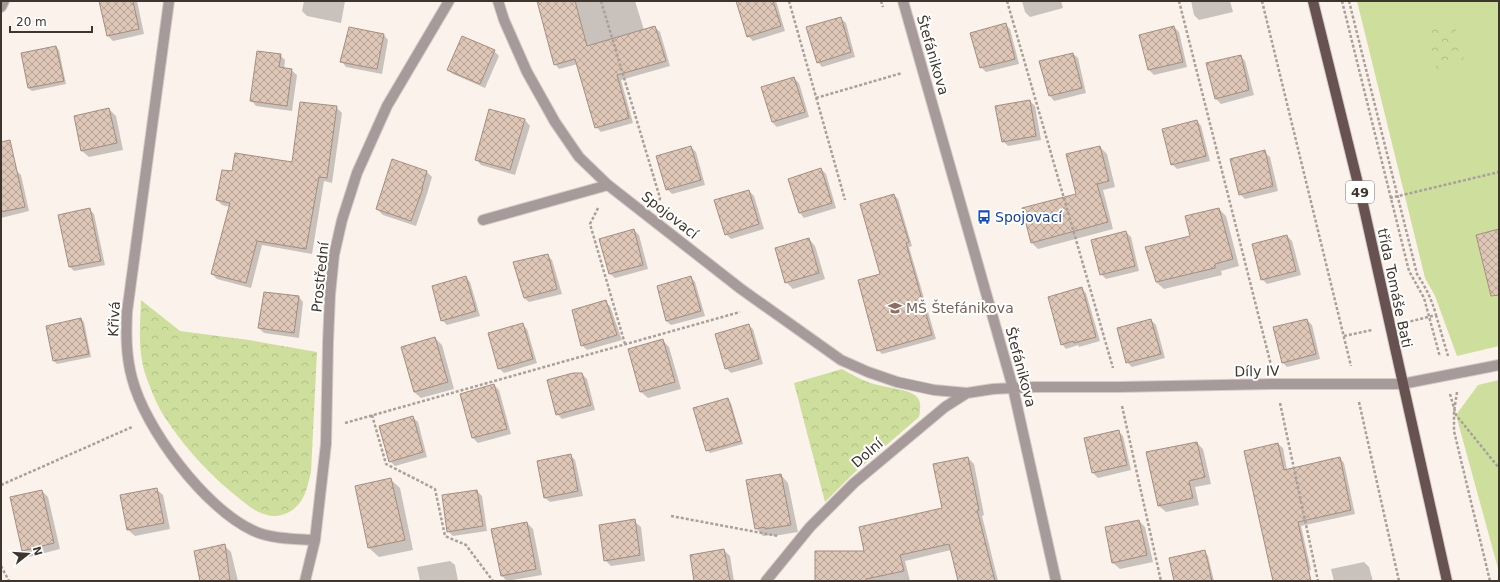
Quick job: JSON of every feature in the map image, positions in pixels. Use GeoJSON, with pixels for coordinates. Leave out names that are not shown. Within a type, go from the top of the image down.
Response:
{"type":"FeatureCollection","features":[{"type":"Feature","properties":{"kind":"main road","name":"třída Tomáše Bati"},"geometry":{"type":"LineString","coordinates":[[1313,1],[1363,204],[1447,581]]}},
{"type":"Feature","properties":{"kind":"street"},"geometry":{"type":"LineString","coordinates":[[1,7],[4,1]]}},
{"type":"Feature","properties":{"kind":"street","name":"Křivá"},"geometry":{"type":"LineString","coordinates":[[169,1],[127,312],[126,335],[132,380],[140,402],[149,420],[161,438],[188,475],[231,518],[254,531],[282,538],[315,540]]}},
{"type":"Feature","properties":{"kind":"street","name":"Prostřední"},"geometry":{"type":"LineString","coordinates":[[305,581],[315,540],[326,444],[330,295],[334,255],[342,220],[357,173],[387,106],[448,1]]}},
{"type":"Feature","properties":{"kind":"street","name":"Spojovací"},"geometry":{"type":"LineString","coordinates":[[498,1],[504,20],[527,72],[555,122],[579,157],[608,185],[764,306],[841,360],[868,372],[897,382],[919,387],[967,393]]}},
{"type":"Feature","properties":{"kind":"street","name":"Štefánikova"},"geometry":{"type":"LineString","coordinates":[[903,1],[1013,388],[1056,581]]}},
{"type":"Feature","properties":{"kind":"street"},"geometry":{"type":"LineString","coordinates":[[483,220],[608,185]]}},
{"type":"Feature","properties":{"kind":"street","name":"Díly IV"},"geometry":{"type":"LineString","coordinates":[[1013,388],[1118,388],[1355,383],[1402,384],[1499,365]]}},
{"type":"Feature","properties":{"kind":"street","name":"Dolní"},"geometry":{"type":"LineString","coordinates":[[766,581],[798,540],[854,483],[945,407],[967,393],[1013,388]]}},
{"type":"Feature","properties":{"kind":"path"},"geometry":{"type":"LineString","coordinates":[[601,1],[660,198],[657,222]]}},
{"type":"Feature","properties":{"kind":"path"},"geometry":{"type":"LineString","coordinates":[[789,1],[845,200]]}},
{"type":"Feature","properties":{"kind":"path"},"geometry":{"type":"LineString","coordinates":[[1007,1],[1118,388],[1161,581]]}},
{"type":"Feature","properties":{"kind":"path"},"geometry":{"type":"LineString","coordinates":[[1179,1],[1276,384],[1318,581]]}},
{"type":"Feature","properties":{"kind":"path"},"geometry":{"type":"LineString","coordinates":[[1262,1],[1344,336],[1399,581]]}},
{"type":"Feature","properties":{"kind":"path"},"geometry":{"type":"LineString","coordinates":[[1342,1],[1409,271],[1424,298],[1449,375],[1458,389],[1454,412],[1499,468]]}},
{"type":"Feature","properties":{"kind":"path"},"geometry":{"type":"LineString","coordinates":[[1349,1],[1396,196],[1417,274],[1432,301],[1436,315],[1449,375],[1454,412],[1454,431],[1490,581]]}},
{"type":"Feature","properties":{"kind":"path"},"geometry":{"type":"LineString","coordinates":[[816,98],[902,73]]}},
{"type":"Feature","properties":{"kind":"path"},"geometry":{"type":"LineString","coordinates":[[1390,198],[1499,172]]}},
{"type":"Feature","properties":{"kind":"path"},"geometry":{"type":"LineString","coordinates":[[608,185],[590,224],[625,344]]}},
{"type":"Feature","properties":{"kind":"path"},"geometry":{"type":"LineString","coordinates":[[327,428],[764,306]]}},
{"type":"Feature","properties":{"kind":"path"},"geometry":{"type":"LineString","coordinates":[[1344,336],[1436,315]]}},
{"type":"Feature","properties":{"kind":"path"},"geometry":{"type":"LineString","coordinates":[[372,415],[386,464],[435,489],[445,536],[466,545],[493,581]]}},
{"type":"Feature","properties":{"kind":"path"},"geometry":{"type":"LineString","coordinates":[[1,485],[149,420]]}},
{"type":"Feature","properties":{"kind":"path"},"geometry":{"type":"LineString","coordinates":[[671,516],[798,540]]}},
{"type":"Feature","properties":{"kind":"path"},"geometry":{"type":"LineString","coordinates":[[1,566],[9,581]]}},
{"type":"Feature","properties":{"kind":"green space"},"geometry":{"type":"Polygon","coordinates":[[[1357,1],[1499,1],[1499,346],[1457,356],[1435,296],[1425,278],[1357,1]]]}},
{"type":"Feature","properties":{"kind":"green space"},"geometry":{"type":"Polygon","coordinates":[[[1454,22],[1465,63],[1437,70],[1426,30],[1454,22]]]}},
{"type":"Feature","properties":{"kind":"green space"},"geometry":{"type":"Polygon","coordinates":[[[141,300],[180,331],[249,340],[317,352],[311,472],[305,494],[294,509],[279,516],[271,516],[253,509],[211,474],[193,454],[165,418],[145,374],[140,343],[141,300]]]}},
{"type":"Feature","properties":{"kind":"green space"},"geometry":{"type":"Polygon","coordinates":[[[842,369],[869,382],[904,390],[914,394],[920,402],[920,412],[919,417],[853,474],[825,502],[794,383],[842,369]]]}},
{"type":"Feature","properties":{"kind":"green space"},"geometry":{"type":"Polygon","coordinates":[[[1499,380],[1499,572],[1456,415],[1478,385],[1499,380]]]}},
{"type":"Feature","properties":{"kind":"building"},"geometry":{"type":"Polygon","coordinates":[[[99,1],[133,1],[139,29],[107,36],[99,1]]]}},
{"type":"Feature","properties":{"kind":"building"},"geometry":{"type":"Polygon","coordinates":[[[537,1],[575,1],[587,46],[655,26],[666,61],[617,75],[629,118],[595,128],[575,59],[554,65],[537,1]]]}},
{"type":"Feature","properties":{"kind":"building"},"geometry":{"type":"Polygon","coordinates":[[[736,1],[773,1],[781,26],[747,37],[736,1]]]}},
{"type":"Feature","properties":{"kind":"building"},"geometry":{"type":"Polygon","coordinates":[[[841,17],[851,52],[817,63],[806,27],[841,17]]]}},
{"type":"Feature","properties":{"kind":"building"},"geometry":{"type":"Polygon","coordinates":[[[1006,23],[1015,59],[980,68],[970,33],[1006,23]]]}},
{"type":"Feature","properties":{"kind":"building"},"geometry":{"type":"Polygon","coordinates":[[[1174,26],[1183,62],[1148,70],[1139,35],[1174,26]]]}},
{"type":"Feature","properties":{"kind":"building"},"geometry":{"type":"Polygon","coordinates":[[[349,27],[384,34],[377,69],[340,62],[349,27]]]}},
{"type":"Feature","properties":{"kind":"building"},"geometry":{"type":"Polygon","coordinates":[[[462,36],[495,50],[480,84],[447,70],[462,36]]]}},
{"type":"Feature","properties":{"kind":"building"},"geometry":{"type":"Polygon","coordinates":[[[56,46],[64,81],[28,88],[21,53],[56,46]]]}},
{"type":"Feature","properties":{"kind":"building"},"geometry":{"type":"Polygon","coordinates":[[[257,51],[281,54],[279,67],[292,69],[287,106],[250,101],[257,51]]]}},
{"type":"Feature","properties":{"kind":"building"},"geometry":{"type":"Polygon","coordinates":[[[1073,53],[1082,88],[1049,96],[1039,61],[1073,53]]]}},
{"type":"Feature","properties":{"kind":"building"},"geometry":{"type":"Polygon","coordinates":[[[1241,55],[1249,90],[1215,99],[1206,63],[1241,55]]]}},
{"type":"Feature","properties":{"kind":"building"},"geometry":{"type":"Polygon","coordinates":[[[794,77],[805,112],[772,122],[761,87],[794,77]]]}},
{"type":"Feature","properties":{"kind":"building"},"geometry":{"type":"Polygon","coordinates":[[[1030,100],[1036,136],[1002,142],[995,106],[1030,100]]]}},
{"type":"Feature","properties":{"kind":"building"},"geometry":{"type":"Polygon","coordinates":[[[300,102],[337,106],[327,178],[319,177],[306,249],[257,241],[246,283],[211,274],[230,203],[216,200],[222,170],[232,171],[235,153],[292,162],[300,102]]]}},
{"type":"Feature","properties":{"kind":"building"},"geometry":{"type":"Polygon","coordinates":[[[109,108],[117,143],[81,151],[74,116],[109,108]]]}},
{"type":"Feature","properties":{"kind":"building"},"geometry":{"type":"Polygon","coordinates":[[[489,109],[525,119],[510,170],[475,160],[489,109]]]}},
{"type":"Feature","properties":{"kind":"building"},"geometry":{"type":"Polygon","coordinates":[[[1197,120],[1206,156],[1171,165],[1162,129],[1197,120]]]}},
{"type":"Feature","properties":{"kind":"building"},"geometry":{"type":"Polygon","coordinates":[[[10,140],[25,207],[1,212],[1,142],[10,140]]]}},
{"type":"Feature","properties":{"kind":"building"},"geometry":{"type":"Polygon","coordinates":[[[691,146],[701,180],[666,190],[656,156],[691,146]]]}},
{"type":"Feature","properties":{"kind":"building"},"geometry":{"type":"Polygon","coordinates":[[[1100,146],[1109,181],[1097,184],[1108,222],[1031,243],[1022,208],[1076,194],[1066,154],[1100,146]]]}},
{"type":"Feature","properties":{"kind":"building"},"geometry":{"type":"Polygon","coordinates":[[[1265,150],[1273,186],[1239,195],[1230,159],[1265,150]]]}},
{"type":"Feature","properties":{"kind":"building"},"geometry":{"type":"Polygon","coordinates":[[[392,159],[427,171],[423,188],[411,221],[376,209],[392,159]]]}},
{"type":"Feature","properties":{"kind":"building"},"geometry":{"type":"Polygon","coordinates":[[[821,168],[832,203],[799,213],[788,179],[821,168]]]}},
{"type":"Feature","properties":{"kind":"building"},"geometry":{"type":"Polygon","coordinates":[[[749,190],[759,224],[725,235],[714,200],[749,190]]]}},
{"type":"Feature","properties":{"kind":"building","name":"MŠ Štefánikova"},"geometry":{"type":"Polygon","coordinates":[[[894,194],[909,242],[906,243],[932,335],[877,351],[858,280],[880,274],[860,204],[894,194]]]}},
{"type":"Feature","properties":{"kind":"building"},"geometry":{"type":"Polygon","coordinates":[[[90,208],[101,261],[69,267],[58,215],[90,208]]]}},
{"type":"Feature","properties":{"kind":"building"},"geometry":{"type":"Polygon","coordinates":[[[1219,208],[1233,259],[1215,264],[1215,268],[1156,282],[1145,247],[1190,236],[1185,216],[1219,208]]]}},
{"type":"Feature","properties":{"kind":"building"},"geometry":{"type":"Polygon","coordinates":[[[634,229],[643,265],[609,274],[599,239],[634,229]]]}},
{"type":"Feature","properties":{"kind":"building"},"geometry":{"type":"Polygon","coordinates":[[[1499,229],[1499,295],[1491,296],[1476,235],[1499,229]]]}},
{"type":"Feature","properties":{"kind":"building"},"geometry":{"type":"Polygon","coordinates":[[[1126,231],[1135,266],[1100,275],[1091,240],[1126,231]]]}},
{"type":"Feature","properties":{"kind":"building"},"geometry":{"type":"Polygon","coordinates":[[[1287,235],[1296,271],[1261,280],[1252,244],[1287,235]]]}},
{"type":"Feature","properties":{"kind":"building"},"geometry":{"type":"Polygon","coordinates":[[[809,238],[819,273],[785,283],[775,248],[809,238]]]}},
{"type":"Feature","properties":{"kind":"building"},"geometry":{"type":"Polygon","coordinates":[[[548,254],[557,289],[524,298],[513,262],[548,254]]]}},
{"type":"Feature","properties":{"kind":"building"},"geometry":{"type":"Polygon","coordinates":[[[466,276],[476,311],[441,321],[432,286],[466,276]]]}},
{"type":"Feature","properties":{"kind":"building"},"geometry":{"type":"Polygon","coordinates":[[[691,276],[701,311],[666,321],[657,286],[691,276]]]}},
{"type":"Feature","properties":{"kind":"building"},"geometry":{"type":"Polygon","coordinates":[[[1082,287],[1096,337],[1074,343],[1073,341],[1061,345],[1048,297],[1082,287]]]}},
{"type":"Feature","properties":{"kind":"building"},"geometry":{"type":"Polygon","coordinates":[[[264,292],[299,296],[294,333],[258,328],[264,292]]]}},
{"type":"Feature","properties":{"kind":"building"},"geometry":{"type":"Polygon","coordinates":[[[606,300],[617,335],[581,346],[572,310],[606,300]]]}},
{"type":"Feature","properties":{"kind":"building"},"geometry":{"type":"Polygon","coordinates":[[[81,318],[89,354],[53,361],[46,326],[81,318]]]}},
{"type":"Feature","properties":{"kind":"building"},"geometry":{"type":"Polygon","coordinates":[[[1151,319],[1161,354],[1126,363],[1117,328],[1151,319]]]}},
{"type":"Feature","properties":{"kind":"building"},"geometry":{"type":"Polygon","coordinates":[[[1307,319],[1316,354],[1282,363],[1273,327],[1307,319]]]}},
{"type":"Feature","properties":{"kind":"building"},"geometry":{"type":"Polygon","coordinates":[[[523,323],[533,359],[498,369],[488,333],[523,323]]]}},
{"type":"Feature","properties":{"kind":"building"},"geometry":{"type":"Polygon","coordinates":[[[749,324],[759,359],[725,369],[715,334],[749,324]]]}},
{"type":"Feature","properties":{"kind":"building"},"geometry":{"type":"Polygon","coordinates":[[[435,337],[448,382],[414,392],[401,347],[435,337]]]}},
{"type":"Feature","properties":{"kind":"building"},"geometry":{"type":"Polygon","coordinates":[[[663,339],[675,382],[640,392],[628,349],[663,339]]]}},
{"type":"Feature","properties":{"kind":"building"},"geometry":{"type":"Polygon","coordinates":[[[573,373],[582,373],[591,405],[556,415],[547,380],[573,373]]]}},
{"type":"Feature","properties":{"kind":"building"},"geometry":{"type":"Polygon","coordinates":[[[494,384],[507,429],[472,438],[460,394],[494,384]]]}},
{"type":"Feature","properties":{"kind":"building"},"geometry":{"type":"Polygon","coordinates":[[[728,398],[741,441],[706,451],[693,408],[728,398]]]}},
{"type":"Feature","properties":{"kind":"building"},"geometry":{"type":"Polygon","coordinates":[[[413,416],[423,452],[389,462],[379,426],[413,416]]]}},
{"type":"Feature","properties":{"kind":"building"},"geometry":{"type":"Polygon","coordinates":[[[1119,430],[1127,465],[1092,473],[1084,438],[1119,430]]]}},
{"type":"Feature","properties":{"kind":"building"},"geometry":{"type":"Polygon","coordinates":[[[1197,442],[1205,477],[1189,481],[1193,498],[1158,506],[1146,452],[1197,442]]]}},
{"type":"Feature","properties":{"kind":"building"},"geometry":{"type":"Polygon","coordinates":[[[1278,443],[1284,470],[1340,457],[1351,510],[1298,522],[1311,581],[1273,581],[1244,451],[1278,443]]]}},
{"type":"Feature","properties":{"kind":"building"},"geometry":{"type":"Polygon","coordinates":[[[571,454],[578,491],[544,498],[537,461],[571,454]]]}},
{"type":"Feature","properties":{"kind":"building"},"geometry":{"type":"Polygon","coordinates":[[[968,457],[979,510],[977,510],[995,581],[958,581],[949,544],[900,555],[904,571],[866,579],[866,581],[815,581],[815,551],[864,551],[859,527],[942,508],[933,464],[968,457]]]}},
{"type":"Feature","properties":{"kind":"building"},"geometry":{"type":"Polygon","coordinates":[[[781,474],[791,525],[755,529],[746,480],[781,474]]]}},
{"type":"Feature","properties":{"kind":"building"},"geometry":{"type":"Polygon","coordinates":[[[391,478],[405,540],[368,548],[355,486],[391,478]]]}},
{"type":"Feature","properties":{"kind":"building"},"geometry":{"type":"Polygon","coordinates":[[[157,488],[164,523],[127,530],[120,495],[157,488]]]}},
{"type":"Feature","properties":{"kind":"building"},"geometry":{"type":"Polygon","coordinates":[[[42,490],[54,543],[22,551],[10,497],[42,490]]]}},
{"type":"Feature","properties":{"kind":"building"},"geometry":{"type":"Polygon","coordinates":[[[477,490],[483,526],[447,532],[442,495],[477,490]]]}},
{"type":"Feature","properties":{"kind":"building"},"geometry":{"type":"Polygon","coordinates":[[[635,519],[640,555],[604,561],[599,525],[635,519]]]}},
{"type":"Feature","properties":{"kind":"building"},"geometry":{"type":"Polygon","coordinates":[[[1139,520],[1147,555],[1112,563],[1105,527],[1139,520]]]}},
{"type":"Feature","properties":{"kind":"building"},"geometry":{"type":"Polygon","coordinates":[[[527,522],[536,569],[501,576],[491,529],[527,522]]]}},
{"type":"Feature","properties":{"kind":"building"},"geometry":{"type":"Polygon","coordinates":[[[225,544],[230,581],[200,581],[194,551],[225,544]]]}},
{"type":"Feature","properties":{"kind":"building"},"geometry":{"type":"Polygon","coordinates":[[[724,549],[730,581],[694,581],[690,555],[724,549]]]}},
{"type":"Feature","properties":{"kind":"building"},"geometry":{"type":"Polygon","coordinates":[[[1205,550],[1212,581],[1174,581],[1169,558],[1205,550]]]}},
{"type":"Feature","properties":{"kind":"place","name":"Spojovací"},"geometry":{"type":"Point","coordinates":[984,217]}},
{"type":"Feature","properties":{"kind":"place","name":"MŠ Štefánikova"},"geometry":{"type":"Point","coordinates":[895,308]}}]}
